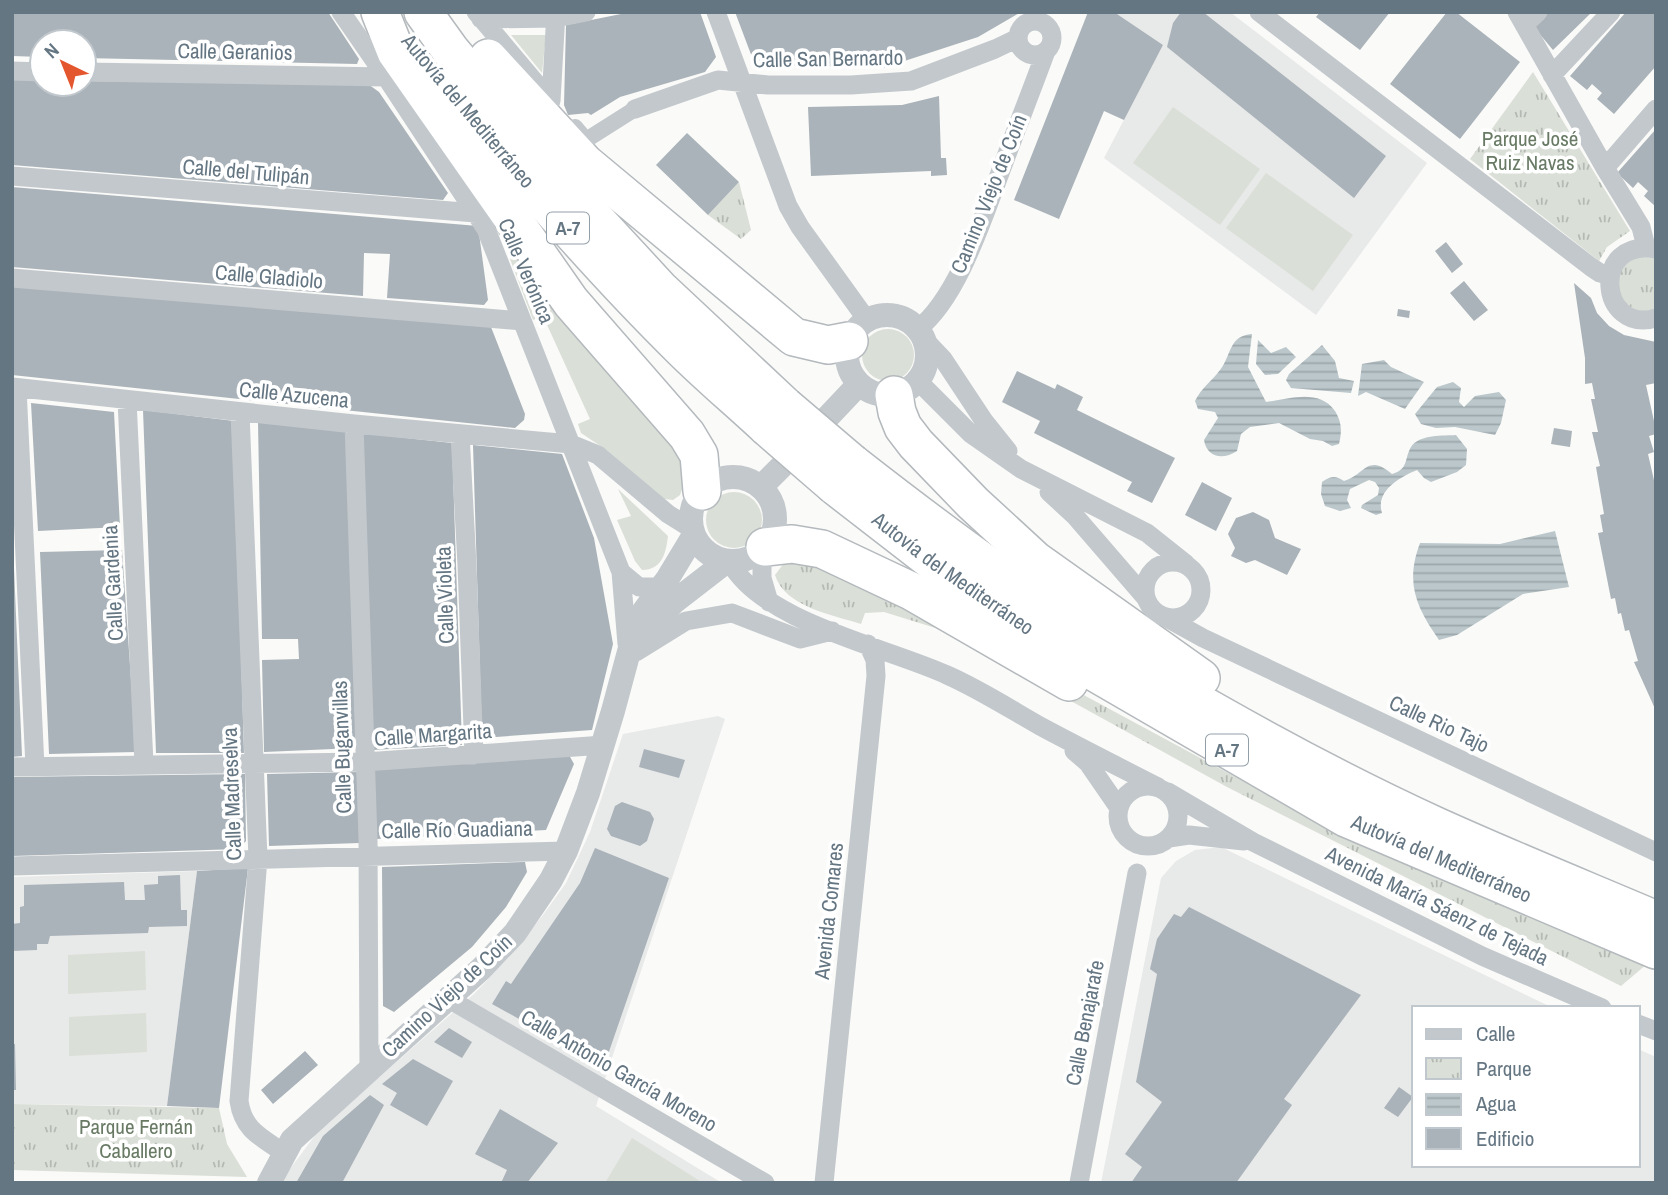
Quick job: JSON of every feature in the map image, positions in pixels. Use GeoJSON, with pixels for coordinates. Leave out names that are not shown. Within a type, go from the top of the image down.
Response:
{"type":"FeatureCollection","features":[{"type":"Feature","properties":{"kind":"highway"},"geometry":{"type":"LineString","coordinates":[[380,12],[396,52],[572,302],[687,435],[699,455],[702,491]]}},
{"type":"Feature","properties":{"kind":"highway","name":"Autovía del Mediterráneo"},"geometry":{"type":"LineString","coordinates":[[387,12],[428,65],[545,203],[681,348],[776,416],[843,475],[933,562],[1082,664],[1346,818],[1656,950]]}},
{"type":"Feature","properties":{"kind":"highway","name":"Autovía del Mediterráneo"},"geometry":{"type":"LineString","coordinates":[[423,12],[451,51],[563,184],[776,416]]}},
{"type":"Feature","properties":{"kind":"highway"},"geometry":{"type":"LineString","coordinates":[[469,14],[585,163],[720,277],[794,337],[828,345],[858,330]]}},
{"type":"Feature","properties":{"kind":"highway"},"geometry":{"type":"LineString","coordinates":[[906,388],[897,412],[903,427],[916,444],[974,503],[1035,560],[1340,779]]}},
{"type":"Feature","properties":{"kind":"highway","name":"Autovía del Mediterráneo"},"geometry":{"type":"LineString","coordinates":[[843,475],[948,538],[1084,633],[1223,716],[1340,779],[1436,826],[1656,920]]}},
{"type":"Feature","properties":{"kind":"highway"},"geometry":{"type":"LineString","coordinates":[[764,549],[792,544],[822,549],[911,592],[1135,720],[1266,789],[1346,818]]}},
{"type":"Feature","properties":{"kind":"street","name":"Calle Verónica"},"geometry":{"type":"LineString","coordinates":[[341,12],[486,229],[621,572],[630,658]]}},
{"type":"Feature","properties":{"kind":"street"},"geometry":{"type":"LineString","coordinates":[[469,14],[556,15],[586,12]]}},
{"type":"Feature","properties":{"kind":"street"},"geometry":{"type":"LineString","coordinates":[[716,12],[788,206],[858,330]]}},
{"type":"Feature","properties":{"kind":"street"},"geometry":{"type":"LineString","coordinates":[[1259,12],[1591,267],[1610,276]]}},
{"type":"Feature","properties":{"kind":"street"},"geometry":{"type":"LineString","coordinates":[[1552,75],[1611,12]]}},
{"type":"Feature","properties":{"kind":"street"},"geometry":{"type":"LineString","coordinates":[[469,14],[586,140],[635,109]]}},
{"type":"Feature","properties":{"kind":"street"},"geometry":{"type":"LineString","coordinates":[[551,101],[556,15]]}},
{"type":"Feature","properties":{"kind":"street"},"geometry":{"type":"LineString","coordinates":[[1526,17],[1552,75],[1651,248],[1634,249],[1623,255],[1615,264],[1609,287],[1618,308],[1638,320],[1656,318]]}},
{"type":"Feature","properties":{"kind":"street","name":"Calle San Bernardo"},"geometry":{"type":"LineString","coordinates":[[635,109],[718,80],[851,85],[911,81],[1018,38],[1021,28],[1030,22],[1052,19]]}},
{"type":"Feature","properties":{"kind":"street","name":"Camino Viejo de Coín"},"geometry":{"type":"LineString","coordinates":[[922,334],[943,303],[973,242],[1045,51],[1052,41],[1052,19]]}},
{"type":"Feature","properties":{"kind":"street"},"geometry":{"type":"LineString","coordinates":[[1018,38],[1026,52],[1036,55],[1045,51]]}},
{"type":"Feature","properties":{"kind":"street","name":"Calle Geranios"},"geometry":{"type":"LineString","coordinates":[[98,72],[386,77]]}},
{"type":"Feature","properties":{"kind":"street"},"geometry":{"type":"LineString","coordinates":[[1605,168],[1656,109]]}},
{"type":"Feature","properties":{"kind":"street","name":"Calle del Tulipán"},"geometry":{"type":"LineString","coordinates":[[12,176],[476,213]]}},
{"type":"Feature","properties":{"kind":"street","name":"Calle Gladiolo"},"geometry":{"type":"LineString","coordinates":[[12,278],[522,321]]}},
{"type":"Feature","properties":{"kind":"street"},"geometry":{"type":"LineString","coordinates":[[922,334],[927,361],[906,388],[881,395],[869,391],[852,375],[847,352],[858,330],[880,315],[894,315],[907,320],[922,334],[943,359],[984,421],[1027,473],[1147,533],[1198,577],[1201,595],[1198,604],[1203,638]]}},
{"type":"Feature","properties":{"kind":"street"},"geometry":{"type":"LineString","coordinates":[[825,420],[859,384]]}},
{"type":"Feature","properties":{"kind":"street"},"geometry":{"type":"LineString","coordinates":[[15,388],[35,766]]}},
{"type":"Feature","properties":{"kind":"street","name":"Calle Azucena"},"geometry":{"type":"LineString","coordinates":[[15,388],[571,444],[598,455],[693,532]]}},
{"type":"Feature","properties":{"kind":"street"},"geometry":{"type":"LineString","coordinates":[[906,388],[1027,473],[1075,516],[1156,613],[1175,619],[1184,616],[1198,604]]}},
{"type":"Feature","properties":{"kind":"street","name":"Calle Gardenia"},"geometry":{"type":"LineString","coordinates":[[127,400],[144,764]]}},
{"type":"Feature","properties":{"kind":"street","name":"Calle Madreselva"},"geometry":{"type":"LineString","coordinates":[[240,412],[258,858],[239,1101],[241,1116],[250,1129],[284,1153]]}},
{"type":"Feature","properties":{"kind":"street","name":"Calle Buganvillas"},"geometry":{"type":"LineString","coordinates":[[354,424],[368,855],[371,1036],[369,1069]]}},
{"type":"Feature","properties":{"kind":"street","name":"Calle Violeta"},"geometry":{"type":"LineString","coordinates":[[460,434],[474,755]]}},
{"type":"Feature","properties":{"kind":"street"},"geometry":{"type":"LineString","coordinates":[[761,487],[781,467]]}},
{"type":"Feature","properties":{"kind":"street"},"geometry":{"type":"LineString","coordinates":[[737,477],[750,480],[761,487],[770,497],[775,509],[776,523],[764,549],[752,557],[728,561],[710,555],[698,543],[691,516],[694,502],[702,491],[724,478],[737,477]]}},
{"type":"Feature","properties":{"kind":"street","name":"Camino Viejo de Coín"},"geometry":{"type":"LineString","coordinates":[[268,1183],[284,1153],[304,1128],[482,968],[514,933],[551,880],[566,850],[604,745],[630,658],[634,633],[643,612],[693,532]]}},
{"type":"Feature","properties":{"kind":"street"},"geometry":{"type":"LineString","coordinates":[[764,549],[762,578],[769,602]]}},
{"type":"Feature","properties":{"kind":"street","name":"Camino Viejo de Coín"},"geometry":{"type":"LineString","coordinates":[[630,658],[657,618],[693,586],[728,561]]}},
{"type":"Feature","properties":{"kind":"street","name":"Avenida María Sáenz de Tejada"},"geometry":{"type":"LineString","coordinates":[[728,561],[737,576],[769,602],[798,617],[948,675],[1163,789],[1253,842],[1482,956],[1597,1006]]}},
{"type":"Feature","properties":{"kind":"street"},"geometry":{"type":"LineString","coordinates":[[1145,597],[1147,578],[1152,570],[1168,562],[1186,565]]}},
{"type":"Feature","properties":{"kind":"street"},"geometry":{"type":"LineString","coordinates":[[621,572],[639,587],[660,587]]}},
{"type":"Feature","properties":{"kind":"street"},"geometry":{"type":"LineString","coordinates":[[630,658],[686,621],[732,613],[800,639],[832,631]]}},
{"type":"Feature","properties":{"kind":"street","name":"Calle Rio Tajo"},"geometry":{"type":"LineString","coordinates":[[1165,617],[1203,638],[1656,852]]}},
{"type":"Feature","properties":{"kind":"street","name":"Avenida Comares"},"geometry":{"type":"LineString","coordinates":[[824,1183],[876,676],[875,660],[867,645]]}},
{"type":"Feature","properties":{"kind":"street","name":"Avenida María Sáenz de Tejada"},"geometry":{"type":"LineString","coordinates":[[1055,734],[1088,763],[1119,808]]}},
{"type":"Feature","properties":{"kind":"street","name":"Calle Margarita"},"geometry":{"type":"LineString","coordinates":[[12,767],[365,762],[604,745]]}},
{"type":"Feature","properties":{"kind":"street"},"geometry":{"type":"LineString","coordinates":[[1148,785],[1163,789],[1175,800],[1179,820],[1165,841],[1150,846],[1131,841],[1120,827],[1119,808],[1129,792],[1138,787],[1148,785]]}},
{"type":"Feature","properties":{"kind":"street","name":"Avenida María Sáenz de Tejada"},"geometry":{"type":"LineString","coordinates":[[1165,841],[1189,835],[1253,842]]}},
{"type":"Feature","properties":{"kind":"street","name":"Calle Benajarafe"},"geometry":{"type":"LineString","coordinates":[[1131,841],[1138,873]]}},
{"type":"Feature","properties":{"kind":"street","name":"Calle Benajarafe"},"geometry":{"type":"LineString","coordinates":[[1079,1183],[1138,873],[1149,856],[1165,841]]}},
{"type":"Feature","properties":{"kind":"street","name":"Calle Río Guadiana"},"geometry":{"type":"LineString","coordinates":[[12,866],[566,850]]}},
{"type":"Feature","properties":{"kind":"street","name":"Calle Antonio García Moreno"},"geometry":{"type":"LineString","coordinates":[[449,999],[765,1183]]}},
{"type":"Feature","properties":{"kind":"shaded area"},"geometry":{"type":"Polygon","coordinates":[[[1114,12],[1230,12],[1427,163],[1316,315],[1104,158],[1163,45],[1114,12]]]}},
{"type":"Feature","properties":{"kind":"shaded area"},"geometry":{"type":"Polygon","coordinates":[[[718,716],[725,719],[596,1106],[722,1183],[283,1183],[287,1173],[319,1130],[475,993],[543,915],[566,883],[590,832],[623,734],[718,716]]]}},
{"type":"Feature","properties":{"kind":"shaded area"},"geometry":{"type":"Polygon","coordinates":[[[1221,847],[1549,1006],[1412,1006],[1412,1167],[1640,1167],[1640,1050],[1656,1057],[1656,1183],[1101,1183],[1161,878],[1176,861],[1195,850],[1221,847]]]}},
{"type":"Feature","properties":{"kind":"shaded area"},"geometry":{"type":"Polygon","coordinates":[[[197,871],[167,1106],[12,1104],[12,877],[197,871]]]}},
{"type":"Feature","properties":{"kind":"green space"},"geometry":{"type":"Polygon","coordinates":[[[511,35],[546,35],[542,73],[511,35]]]}},
{"type":"Feature","properties":{"kind":"green space","name":"Parque José Ruiz Navas"},"geometry":{"type":"Polygon","coordinates":[[[1533,72],[1630,231],[1607,247],[1599,261],[1470,159],[1533,72]]]}},
{"type":"Feature","properties":{"kind":"green space"},"geometry":{"type":"Polygon","coordinates":[[[1173,107],[1260,169],[1220,225],[1133,163],[1173,107]]]}},
{"type":"Feature","properties":{"kind":"green space"},"geometry":{"type":"Polygon","coordinates":[[[1266,173],[1353,235],[1313,291],[1226,228],[1266,173]]]}},
{"type":"Feature","properties":{"kind":"green space"},"geometry":{"type":"Polygon","coordinates":[[[739,182],[751,230],[741,239],[708,215],[739,182]]]}},
{"type":"Feature","properties":{"kind":"green space"},"geometry":{"type":"Polygon","coordinates":[[[498,227],[674,441],[689,470],[680,495],[673,500],[664,499],[608,451],[581,433],[578,424],[590,419],[543,316],[533,320],[498,227]]]}},
{"type":"Feature","properties":{"kind":"green space"},"geometry":{"type":"Polygon","coordinates":[[[1636,257],[1656,258],[1656,310],[1632,309],[1620,293],[1619,273],[1636,257]]]}},
{"type":"Feature","properties":{"kind":"green space"},"geometry":{"type":"Polygon","coordinates":[[[888,329],[898,331],[906,337],[912,345],[912,365],[906,373],[898,379],[888,381],[878,379],[870,373],[864,365],[862,355],[864,345],[870,337],[878,331],[888,329]]]}},
{"type":"Feature","properties":{"kind":"green space"},"geometry":{"type":"Polygon","coordinates":[[[618,489],[668,536],[662,559],[654,567],[642,570],[635,561],[617,520],[631,516],[618,489]]]}},
{"type":"Feature","properties":{"kind":"green space"},"geometry":{"type":"Polygon","coordinates":[[[729,492],[739,492],[754,500],[760,509],[760,531],[754,540],[739,548],[729,548],[711,536],[706,525],[706,515],[718,497],[729,492]]]}},
{"type":"Feature","properties":{"kind":"green space"},"geometry":{"type":"Polygon","coordinates":[[[791,560],[817,562],[930,612],[1356,842],[1647,964],[1621,986],[1227,787],[942,630],[884,612],[865,613],[861,624],[811,608],[789,595],[780,586],[775,575],[784,563],[791,560]]]}},
{"type":"Feature","properties":{"kind":"green space"},"geometry":{"type":"Polygon","coordinates":[[[145,951],[146,990],[68,994],[68,955],[145,951]]]}},
{"type":"Feature","properties":{"kind":"green space"},"geometry":{"type":"Polygon","coordinates":[[[146,1013],[147,1052],[69,1056],[69,1017],[146,1013]]]}},
{"type":"Feature","properties":{"kind":"green space","name":"Parque Fernán Caballero"},"geometry":{"type":"Polygon","coordinates":[[[12,1104],[219,1108],[227,1144],[247,1177],[12,1170],[12,1104]]]}},
{"type":"Feature","properties":{"kind":"green space"},"geometry":{"type":"Polygon","coordinates":[[[632,1138],[703,1183],[605,1183],[632,1138]]]}},
{"type":"Feature","properties":{"kind":"water"},"geometry":{"type":"Polygon","coordinates":[[[1252,334],[1248,367],[1266,402],[1294,397],[1321,399],[1337,415],[1341,431],[1339,444],[1332,446],[1310,439],[1279,423],[1250,427],[1241,434],[1237,451],[1232,454],[1216,456],[1208,451],[1204,440],[1218,418],[1215,412],[1198,409],[1195,401],[1224,364],[1234,342],[1252,334]]]}},
{"type":"Feature","properties":{"kind":"water"},"geometry":{"type":"Polygon","coordinates":[[[1258,340],[1271,353],[1286,347],[1296,357],[1278,374],[1265,375],[1256,364],[1258,340]]]}},
{"type":"Feature","properties":{"kind":"water"},"geometry":{"type":"Polygon","coordinates":[[[1322,345],[1335,361],[1339,378],[1354,381],[1351,393],[1291,388],[1286,380],[1289,374],[1322,345]]]}},
{"type":"Feature","properties":{"kind":"water"},"geometry":{"type":"Polygon","coordinates":[[[1384,360],[1391,367],[1424,382],[1405,409],[1366,392],[1358,396],[1362,364],[1384,360]]]}},
{"type":"Feature","properties":{"kind":"water"},"geometry":{"type":"Polygon","coordinates":[[[1453,382],[1461,388],[1459,402],[1464,407],[1475,396],[1499,392],[1506,400],[1501,423],[1495,435],[1421,424],[1415,414],[1437,387],[1453,382]]]}},
{"type":"Feature","properties":{"kind":"water"},"geometry":{"type":"Polygon","coordinates":[[[1456,435],[1467,449],[1466,465],[1457,472],[1431,482],[1417,470],[1403,477],[1390,486],[1382,498],[1382,513],[1376,515],[1361,508],[1378,495],[1379,488],[1375,482],[1369,480],[1350,489],[1347,500],[1351,508],[1340,511],[1325,506],[1321,494],[1322,482],[1325,480],[1335,477],[1344,481],[1372,465],[1384,468],[1392,474],[1404,466],[1415,443],[1432,436],[1456,435]]]}},
{"type":"Feature","properties":{"kind":"water"},"geometry":{"type":"Polygon","coordinates":[[[1555,531],[1569,587],[1523,594],[1457,635],[1439,640],[1424,617],[1415,594],[1413,570],[1420,543],[1500,544],[1555,531]]]}},
{"type":"Feature","properties":{"kind":"building"},"geometry":{"type":"Polygon","coordinates":[[[12,12],[328,12],[359,59],[357,64],[98,58],[98,28],[28,28],[28,57],[12,56],[12,12]]]}},
{"type":"Feature","properties":{"kind":"building"},"geometry":{"type":"Polygon","coordinates":[[[631,12],[700,12],[716,57],[705,72],[620,97],[591,115],[568,115],[564,105],[566,25],[631,12]]]}},
{"type":"Feature","properties":{"kind":"building"},"geometry":{"type":"Polygon","coordinates":[[[735,12],[1021,12],[978,37],[883,68],[779,65],[778,56],[755,65],[735,12]]]}},
{"type":"Feature","properties":{"kind":"building"},"geometry":{"type":"Polygon","coordinates":[[[1088,12],[1114,12],[1163,45],[1124,120],[1104,111],[1059,219],[1014,200],[1088,12]]]}},
{"type":"Feature","properties":{"kind":"building"},"geometry":{"type":"Polygon","coordinates":[[[1181,12],[1203,12],[1386,156],[1354,198],[1167,47],[1173,23],[1181,12]]]}},
{"type":"Feature","properties":{"kind":"building"},"geometry":{"type":"Polygon","coordinates":[[[1320,12],[1390,12],[1360,50],[1316,17],[1320,12]]]}},
{"type":"Feature","properties":{"kind":"building"},"geometry":{"type":"Polygon","coordinates":[[[1447,12],[1456,12],[1520,62],[1460,139],[1390,84],[1447,12]]]}},
{"type":"Feature","properties":{"kind":"building"},"geometry":{"type":"Polygon","coordinates":[[[1548,12],[1592,12],[1553,50],[1533,26],[1548,12]]]}},
{"type":"Feature","properties":{"kind":"building"},"geometry":{"type":"Polygon","coordinates":[[[1626,12],[1656,12],[1656,66],[1614,114],[1597,99],[1602,93],[1592,84],[1587,90],[1570,76],[1626,12]]]}},
{"type":"Feature","properties":{"kind":"building"},"geometry":{"type":"Polygon","coordinates":[[[12,80],[28,80],[28,98],[98,98],[98,81],[368,84],[379,92],[448,193],[443,200],[12,165],[12,80]]]}},
{"type":"Feature","properties":{"kind":"building"},"geometry":{"type":"Polygon","coordinates":[[[939,96],[941,158],[946,158],[947,175],[931,176],[931,171],[811,176],[808,107],[902,105],[939,96]]]}},
{"type":"Feature","properties":{"kind":"building"},"geometry":{"type":"Polygon","coordinates":[[[1656,129],[1656,207],[1644,196],[1648,191],[1638,182],[1633,188],[1617,173],[1656,129]]]}},
{"type":"Feature","properties":{"kind":"building"},"geometry":{"type":"Polygon","coordinates":[[[687,133],[739,182],[708,215],[656,165],[687,133]]]}},
{"type":"Feature","properties":{"kind":"building"},"geometry":{"type":"Polygon","coordinates":[[[12,187],[478,226],[488,300],[484,305],[387,298],[390,254],[364,253],[363,296],[12,267],[12,187]]]}},
{"type":"Feature","properties":{"kind":"building"},"geometry":{"type":"Polygon","coordinates":[[[1446,242],[1463,264],[1452,273],[1435,251],[1446,242]]]}},
{"type":"Feature","properties":{"kind":"building"},"geometry":{"type":"Polygon","coordinates":[[[1464,281],[1488,310],[1474,321],[1450,293],[1464,281]]]}},
{"type":"Feature","properties":{"kind":"building"},"geometry":{"type":"Polygon","coordinates":[[[1574,283],[1591,298],[1597,313],[1609,326],[1624,335],[1656,342],[1656,383],[1646,385],[1656,430],[1656,434],[1649,436],[1654,452],[1648,454],[1656,489],[1656,711],[1634,662],[1638,661],[1629,630],[1625,631],[1615,598],[1611,599],[1598,533],[1603,532],[1600,515],[1604,514],[1596,467],[1600,466],[1592,432],[1598,432],[1591,399],[1595,399],[1592,383],[1585,384],[1585,358],[1574,283]]]}},
{"type":"Feature","properties":{"kind":"building"},"geometry":{"type":"Polygon","coordinates":[[[12,286],[491,327],[525,414],[524,420],[515,428],[12,375],[12,286]]]}},
{"type":"Feature","properties":{"kind":"building"},"geometry":{"type":"Polygon","coordinates":[[[1398,309],[1410,311],[1409,318],[1397,316],[1398,309]]]}},
{"type":"Feature","properties":{"kind":"building"},"geometry":{"type":"Polygon","coordinates":[[[1017,371],[1055,389],[1057,384],[1083,397],[1077,410],[1175,458],[1152,503],[1127,491],[1132,482],[1034,433],[1040,421],[1002,402],[1017,371]]]}},
{"type":"Feature","properties":{"kind":"building"},"geometry":{"type":"Polygon","coordinates":[[[31,403],[114,412],[120,527],[38,531],[31,403]]]}},
{"type":"Feature","properties":{"kind":"building"},"geometry":{"type":"Polygon","coordinates":[[[143,410],[234,421],[244,753],[156,753],[143,410]]]}},
{"type":"Feature","properties":{"kind":"building"},"geometry":{"type":"Polygon","coordinates":[[[258,422],[346,430],[356,748],[264,752],[262,660],[299,659],[298,639],[262,639],[258,422]]]}},
{"type":"Feature","properties":{"kind":"building"},"geometry":{"type":"Polygon","coordinates":[[[1554,428],[1572,431],[1570,447],[1551,444],[1554,428]]]}},
{"type":"Feature","properties":{"kind":"building"},"geometry":{"type":"Polygon","coordinates":[[[360,433],[452,443],[462,745],[372,750],[360,433]]]}},
{"type":"Feature","properties":{"kind":"building"},"geometry":{"type":"Polygon","coordinates":[[[473,445],[562,454],[594,538],[613,644],[592,730],[482,738],[473,445]]]}},
{"type":"Feature","properties":{"kind":"building"},"geometry":{"type":"Polygon","coordinates":[[[1202,482],[1232,498],[1216,531],[1185,515],[1202,482]]]}},
{"type":"Feature","properties":{"kind":"building"},"geometry":{"type":"Polygon","coordinates":[[[1253,512],[1269,520],[1275,538],[1301,549],[1287,575],[1255,560],[1246,563],[1231,556],[1235,548],[1228,534],[1236,518],[1253,512]]]}},
{"type":"Feature","properties":{"kind":"building"},"geometry":{"type":"Polygon","coordinates":[[[122,550],[136,752],[49,754],[40,552],[122,550]]]}},
{"type":"Feature","properties":{"kind":"building"},"geometry":{"type":"Polygon","coordinates":[[[12,568],[22,756],[12,757],[12,568]]]}},
{"type":"Feature","properties":{"kind":"building"},"geometry":{"type":"Polygon","coordinates":[[[644,749],[685,760],[679,778],[639,767],[644,749]]]}},
{"type":"Feature","properties":{"kind":"building"},"geometry":{"type":"Polygon","coordinates":[[[569,755],[574,764],[546,830],[376,839],[373,768],[569,755]]]}},
{"type":"Feature","properties":{"kind":"building"},"geometry":{"type":"Polygon","coordinates":[[[358,772],[360,843],[269,846],[267,774],[358,772]]]}},
{"type":"Feature","properties":{"kind":"building"},"geometry":{"type":"Polygon","coordinates":[[[245,774],[246,841],[240,849],[12,856],[12,777],[245,774]]]}},
{"type":"Feature","properties":{"kind":"building"},"geometry":{"type":"Polygon","coordinates":[[[622,802],[650,812],[654,819],[647,841],[640,846],[611,836],[607,829],[615,806],[622,802]]]}},
{"type":"Feature","properties":{"kind":"building"},"geometry":{"type":"Polygon","coordinates":[[[595,848],[669,878],[604,1066],[492,1004],[506,981],[511,984],[580,883],[595,848]]]}},
{"type":"Feature","properties":{"kind":"building"},"geometry":{"type":"Polygon","coordinates":[[[525,862],[527,872],[506,907],[472,947],[394,1012],[383,1006],[382,867],[525,862]]]}},
{"type":"Feature","properties":{"kind":"building"},"geometry":{"type":"Polygon","coordinates":[[[248,868],[219,1108],[167,1106],[197,871],[248,868]]]}},
{"type":"Feature","properties":{"kind":"building"},"geometry":{"type":"Polygon","coordinates":[[[180,875],[181,910],[187,910],[187,926],[149,927],[148,933],[50,936],[48,944],[37,944],[37,950],[12,951],[12,924],[20,923],[20,907],[24,906],[24,885],[124,882],[125,900],[145,900],[144,885],[158,884],[158,876],[180,875]]]}},
{"type":"Feature","properties":{"kind":"building"},"geometry":{"type":"Polygon","coordinates":[[[1189,907],[1361,995],[1284,1099],[1292,1105],[1236,1183],[1131,1183],[1142,1167],[1125,1154],[1162,1102],[1136,1082],[1157,974],[1150,969],[1157,939],[1174,914],[1181,917],[1189,907]]]}},
{"type":"Feature","properties":{"kind":"building"},"geometry":{"type":"Polygon","coordinates":[[[449,1028],[472,1042],[462,1058],[434,1042],[449,1028]]]}},
{"type":"Feature","properties":{"kind":"building"},"geometry":{"type":"Polygon","coordinates":[[[12,1044],[15,1044],[16,1090],[12,1090],[12,1044]]]}},
{"type":"Feature","properties":{"kind":"building"},"geometry":{"type":"Polygon","coordinates":[[[305,1051],[318,1065],[273,1104],[261,1090],[305,1051]]]}},
{"type":"Feature","properties":{"kind":"building"},"geometry":{"type":"Polygon","coordinates":[[[413,1059],[453,1081],[427,1126],[390,1105],[397,1093],[382,1084],[413,1059]]]}},
{"type":"Feature","properties":{"kind":"building"},"geometry":{"type":"Polygon","coordinates":[[[1399,1087],[1412,1096],[1398,1117],[1384,1108],[1399,1087]]]}},
{"type":"Feature","properties":{"kind":"building"},"geometry":{"type":"Polygon","coordinates":[[[370,1095],[384,1105],[342,1183],[296,1183],[323,1136],[370,1095]]]}},
{"type":"Feature","properties":{"kind":"building"},"geometry":{"type":"Polygon","coordinates":[[[500,1109],[558,1143],[527,1183],[501,1183],[507,1170],[475,1154],[500,1109]]]}}]}
